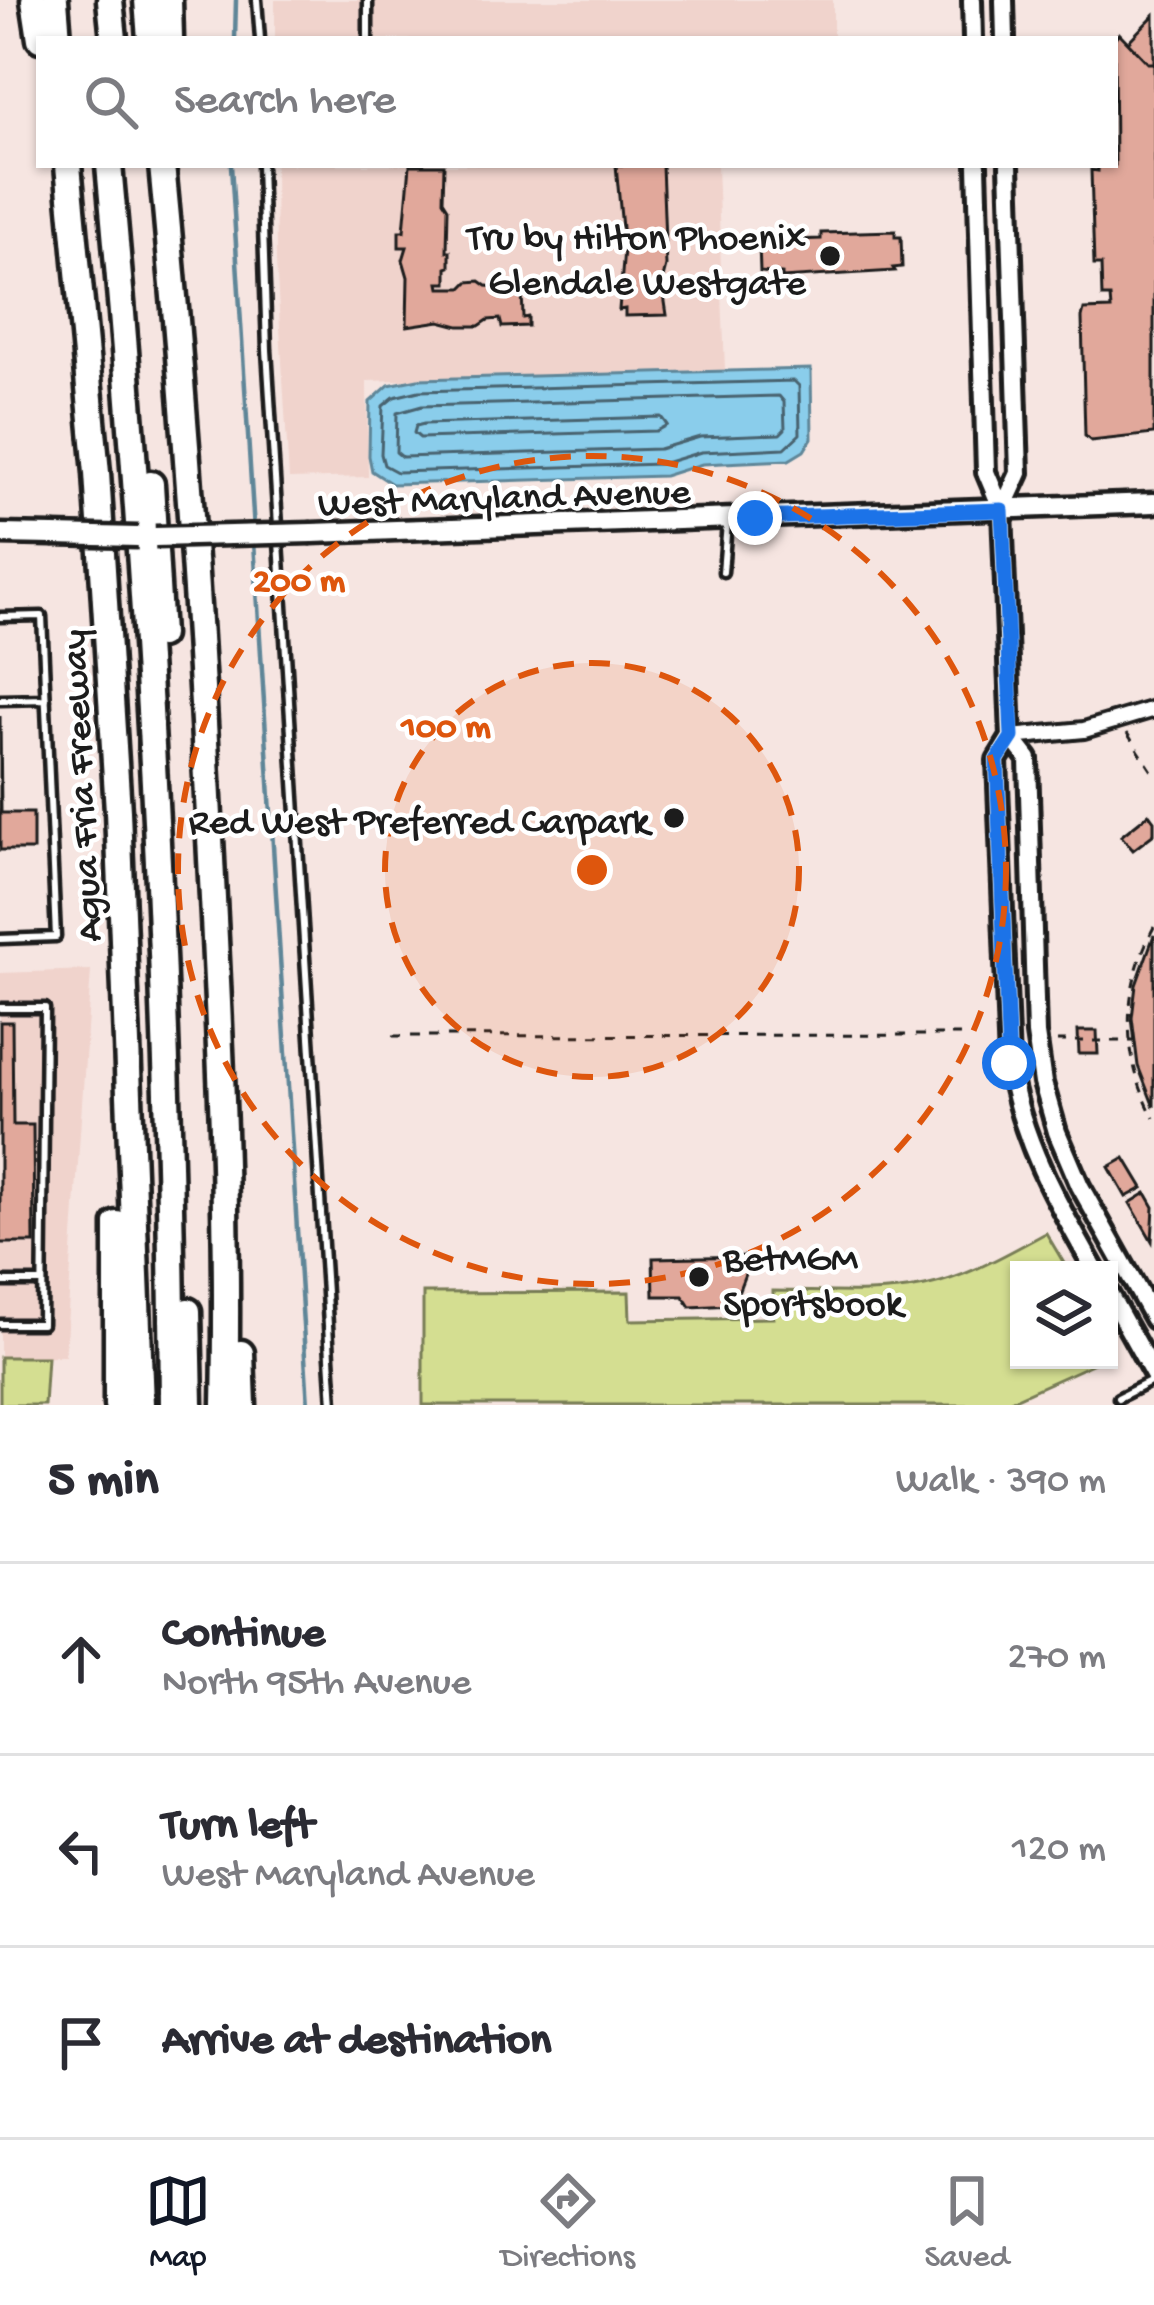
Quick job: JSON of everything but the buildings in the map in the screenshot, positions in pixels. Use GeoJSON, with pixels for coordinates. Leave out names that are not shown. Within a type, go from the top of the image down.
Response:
{"type":"FeatureCollection","features":[{"type":"Feature","properties":{"kind":"highway"},"geometry":{"type":"LineString","coordinates":[[34,0],[40,36]]}},
{"type":"Feature","properties":{"kind":"highway"},"geometry":{"type":"LineString","coordinates":[[55,0],[58,36]]}},
{"type":"Feature","properties":{"kind":"highway"},"geometry":{"type":"LineString","coordinates":[[94,0],[98,36]]}},
{"type":"Feature","properties":{"kind":"highway"},"geometry":{"type":"LineString","coordinates":[[110,0],[114,36]]}},
{"type":"Feature","properties":{"kind":"highway"},"geometry":{"type":"LineString","coordinates":[[147,0],[150,36]]}},
{"type":"Feature","properties":{"kind":"highway"},"geometry":{"type":"LineString","coordinates":[[169,0],[170,36]]}},
{"type":"Feature","properties":{"kind":"highway","name":"Agua Fria Freeway"},"geometry":{"type":"LineString","coordinates":[[65,168],[97,472],[111,696],[141,1405]]}},
{"type":"Feature","properties":{"kind":"highway"},"geometry":{"type":"LineString","coordinates":[[110,168],[122,216]]}},
{"type":"Feature","properties":{"kind":"highway"},"geometry":{"type":"LineString","coordinates":[[125,168],[122,216],[187,1229],[190,1405]]}},
{"type":"Feature","properties":{"kind":"highway"},"geometry":{"type":"LineString","coordinates":[[166,168],[202,675],[222,1120],[225,1405]]}},
{"type":"Feature","properties":{"kind":"highway"},"geometry":{"type":"LineString","coordinates":[[158,761],[170,1113],[173,1405]]}},
{"type":"Feature","properties":{"kind":"highway"},"geometry":{"type":"LineString","coordinates":[[117,1405],[116,1186],[128,1120]]}},
{"type":"Feature","properties":{"kind":"highway"},"geometry":{"type":"LineString","coordinates":[[222,1120],[235,1178],[243,1405]]}},
{"type":"Feature","properties":{"kind":"main road","name":"West Maryland Avenue"},"geometry":{"type":"LineString","coordinates":[[0,534],[312,533],[1154,503]]}},
{"type":"Feature","properties":{"kind":"street"},"geometry":{"type":"LineString","coordinates":[[972,0],[973,36]]}},
{"type":"Feature","properties":{"kind":"street"},"geometry":{"type":"LineString","coordinates":[[1004,0],[1005,36]]}},
{"type":"Feature","properties":{"kind":"street"},"geometry":{"type":"LineString","coordinates":[[977,168],[986,472],[1002,510],[1012,737],[1028,759],[1036,1034],[1043,1083],[1080,1186],[1154,1319]]}},
{"type":"Feature","properties":{"kind":"street"},"geometry":{"type":"LineString","coordinates":[[1002,510],[1018,473],[1009,168]]}},
{"type":"Feature","properties":{"kind":"street"},"geometry":{"type":"LineString","coordinates":[[1012,737],[1078,731],[1154,709]]}},
{"type":"Feature","properties":{"kind":"street"},"geometry":{"type":"LineString","coordinates":[[1012,737],[997,760],[1009,1063],[1036,1161],[1090,1261]]}},
{"type":"Feature","properties":{"kind":"street"},"geometry":{"type":"LineString","coordinates":[[1118,1311],[1154,1377]]}},
{"type":"Feature","properties":{"kind":"lane"},"geometry":{"type":"LineString","coordinates":[[257,0],[260,36]]}},
{"type":"Feature","properties":{"kind":"lane"},"geometry":{"type":"LineString","coordinates":[[368,0],[368,36]]}},
{"type":"Feature","properties":{"kind":"lane"},"geometry":{"type":"LineString","coordinates":[[261,168],[266,329],[333,1405]]}},
{"type":"Feature","properties":{"kind":"lane"},"geometry":{"type":"LineString","coordinates":[[724,572],[727,520]]}},
{"type":"Feature","properties":{"kind":"lane"},"geometry":{"type":"LineString","coordinates":[[0,616],[42,616],[56,937],[0,939]]}},
{"type":"Feature","properties":{"kind":"lane"},"geometry":{"type":"LineString","coordinates":[[0,700],[46,699]]}},
{"type":"Feature","properties":{"kind":"lane"},"geometry":{"type":"LineString","coordinates":[[0,1008],[44,1008],[42,1324],[0,1324]]}},
{"type":"Feature","properties":{"kind":"lane"},"geometry":{"type":"LineString","coordinates":[[0,1282],[42,1282]]}},
{"type":"Feature","properties":{"kind":"lane"},"geometry":{"type":"LineString","coordinates":[[1118,1398],[1154,1377]]}},
{"type":"Feature","properties":{"kind":"path"},"geometry":{"type":"LineString","coordinates":[[1120,721],[1154,774]]}},
{"type":"Feature","properties":{"kind":"path"},"geometry":{"type":"LineString","coordinates":[[1154,927],[1138,959],[1127,1018],[1139,1091],[1154,1118]]}},
{"type":"Feature","properties":{"kind":"path"},"geometry":{"type":"LineString","coordinates":[[393,1036],[963,1035]]}},
{"type":"Feature","properties":{"kind":"path"},"geometry":{"type":"LineString","coordinates":[[1057,1041],[1132,1041]]}},
{"type":"Feature","properties":{"kind":"shaded area"},"geometry":{"type":"Polygon","coordinates":[[[275,0],[833,0],[833,36],[275,36],[275,0]]]}},
{"type":"Feature","properties":{"kind":"shaded area"},"geometry":{"type":"Polygon","coordinates":[[[275,168],[717,168],[725,370],[367,381],[368,477],[289,479],[275,168]]]}},
{"type":"Feature","properties":{"kind":"shaded area"},"geometry":{"type":"Polygon","coordinates":[[[91,970],[65,1356],[0,1357],[0,973],[91,970]]]}},
{"type":"Feature","properties":{"kind":"green space"},"geometry":{"type":"Polygon","coordinates":[[[1046,1233],[1063,1261],[1010,1261],[1010,1369],[1081,1369],[1001,1405],[423,1405],[423,1293],[629,1292],[630,1320],[773,1318],[773,1291],[906,1289],[973,1271],[1046,1233]]]}},
{"type":"Feature","properties":{"kind":"green space"},"geometry":{"type":"Polygon","coordinates":[[[0,1357],[47,1357],[44,1405],[0,1405],[0,1357]]]}},
{"type":"Feature","properties":{"kind":"water"},"geometry":{"type":"Polygon","coordinates":[[[811,369],[812,438],[804,451],[789,460],[702,464],[664,476],[392,484],[372,471],[370,402],[389,385],[418,379],[811,369]]]}},
{"type":"Feature","properties":{"kind":"waterway"},"geometry":{"type":"LineString","coordinates":[[235,36],[236,0]]}},
{"type":"Feature","properties":{"kind":"waterway"},"geometry":{"type":"LineString","coordinates":[[231,168],[254,530]]}},
{"type":"Feature","properties":{"kind":"waterway"},"geometry":{"type":"LineString","coordinates":[[254,542],[308,1405]]}},
{"type":"Feature","properties":{"kind":"place","name":"Tru by Hilton Phoenix Glendale Westgate"},"geometry":{"type":"Point","coordinates":[830,256]}},
{"type":"Feature","properties":{"kind":"place","name":"Red West Preferred Carpark"},"geometry":{"type":"Point","coordinates":[674,818]}},
{"type":"Feature","properties":{"kind":"place","name":"BetMGM Sportsbook"},"geometry":{"type":"Point","coordinates":[699,1277]}},
{"type":"Feature","properties":{"kind":"route"},"geometry":{"type":"LineString","coordinates":[[755,518],[1002,510],[1012,737],[997,760],[1009,1063]]}}]}
